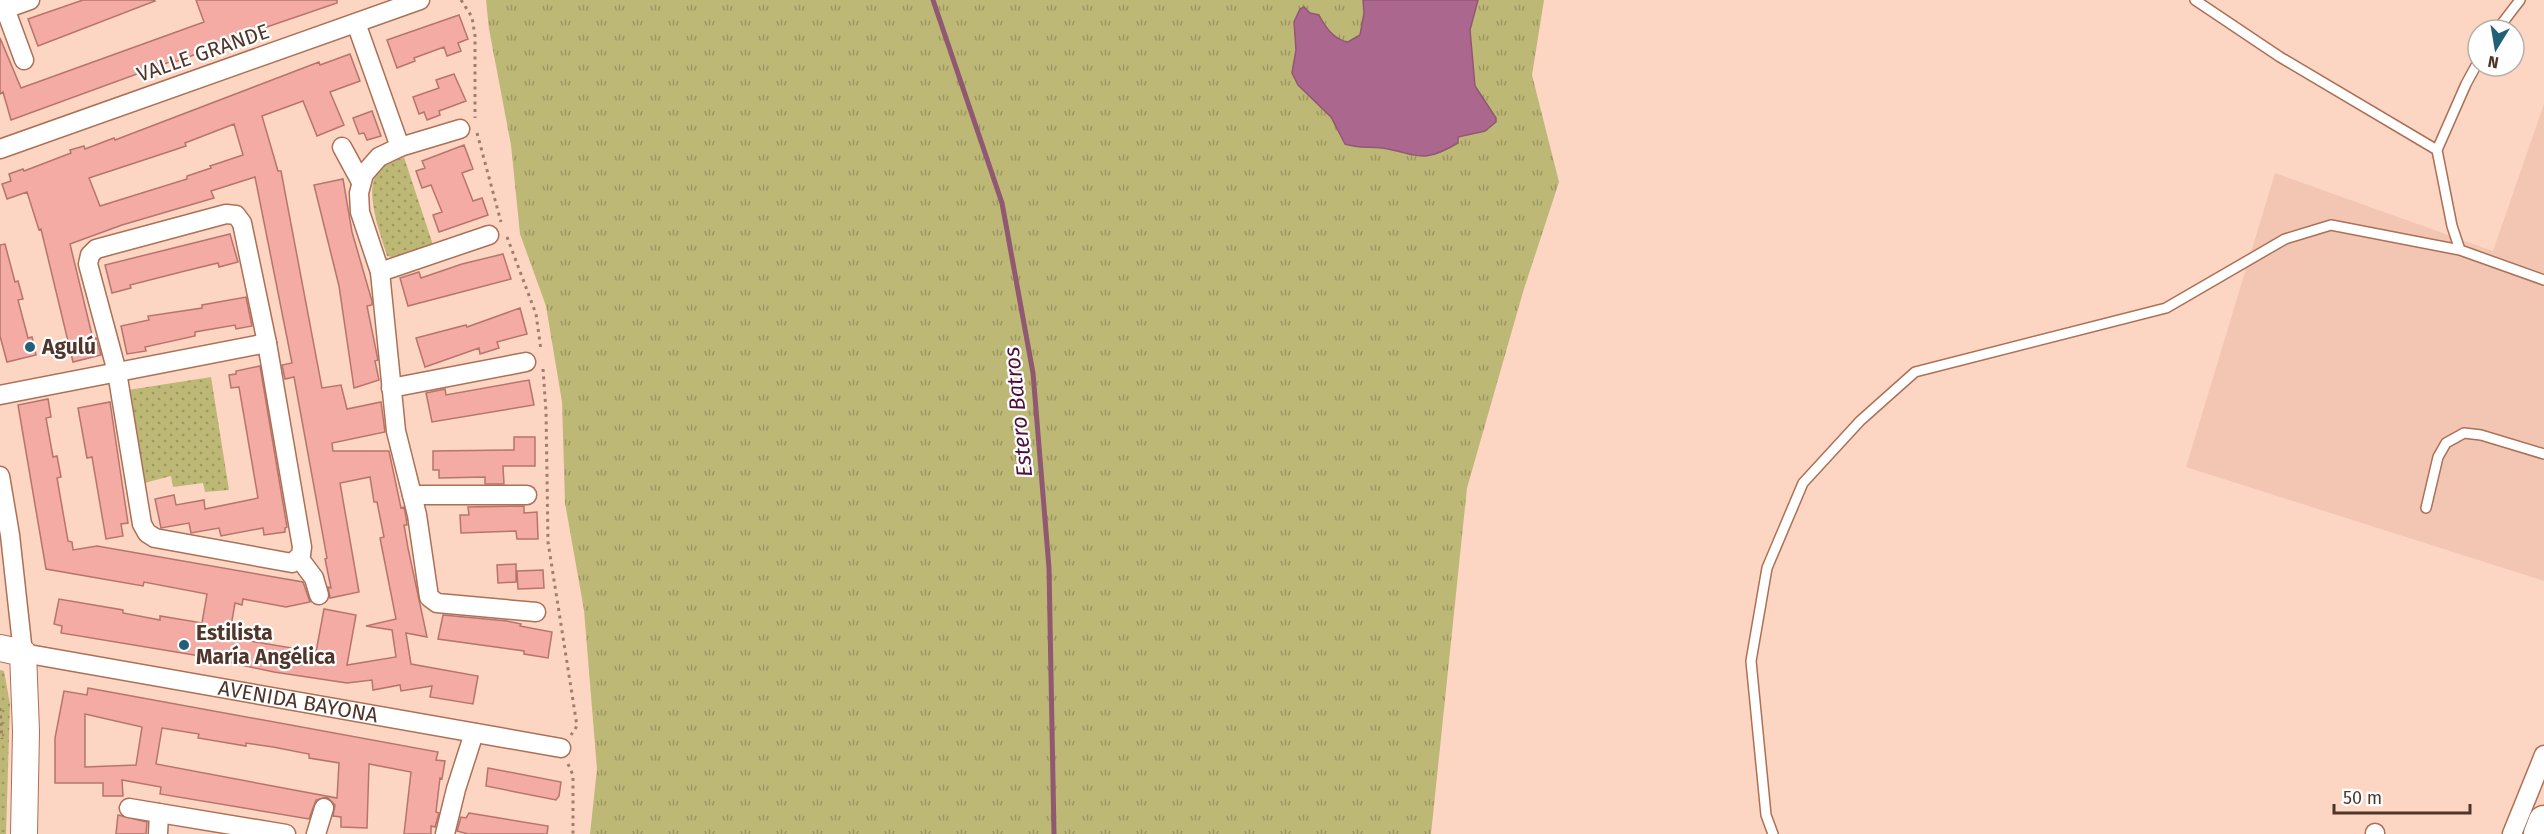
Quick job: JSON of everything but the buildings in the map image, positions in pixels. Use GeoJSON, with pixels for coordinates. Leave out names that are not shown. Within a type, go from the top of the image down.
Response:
{"type":"FeatureCollection","features":[{"type":"Feature","properties":{"kind":"highway"},"geometry":{"type":"LineString","coordinates":[[2539,834],[2544,821]]}},
{"type":"Feature","properties":{"kind":"main road"},"geometry":{"type":"LineString","coordinates":[[11,650],[26,731],[24,834]]}},
{"type":"Feature","properties":{"kind":"street"},"geometry":{"type":"LineString","coordinates":[[24,60],[3,5],[30,0]]}},
{"type":"Feature","properties":{"kind":"street","name":"VALLE GRANDE"},"geometry":{"type":"LineString","coordinates":[[0,148],[420,0]]}},
{"type":"Feature","properties":{"kind":"street"},"geometry":{"type":"LineString","coordinates":[[356,23],[400,147]]}},
{"type":"Feature","properties":{"kind":"street"},"geometry":{"type":"LineString","coordinates":[[460,129],[400,147],[373,162],[361,182],[360,212],[380,272],[396,431],[419,528],[428,593],[431,600],[437,603],[536,612]]}},
{"type":"Feature","properties":{"kind":"street"},"geometry":{"type":"LineString","coordinates":[[342,147],[361,182]]}},
{"type":"Feature","properties":{"kind":"street"},"geometry":{"type":"LineString","coordinates":[[226,214],[236,215],[242,223],[267,343],[300,536],[302,551],[299,558],[288,563],[155,538],[147,533],[142,524],[117,372],[88,264],[90,255],[96,249],[226,214]]}},
{"type":"Feature","properties":{"kind":"street"},"geometry":{"type":"LineString","coordinates":[[380,272],[489,235]]}},
{"type":"Feature","properties":{"kind":"street"},"geometry":{"type":"LineString","coordinates":[[0,395],[267,343]]}},
{"type":"Feature","properties":{"kind":"street"},"geometry":{"type":"LineString","coordinates":[[391,388],[526,362]]}},
{"type":"Feature","properties":{"kind":"street"},"geometry":{"type":"LineString","coordinates":[[0,476],[10,535],[11,650]]}},
{"type":"Feature","properties":{"kind":"street"},"geometry":{"type":"LineString","coordinates":[[412,495],[527,495]]}},
{"type":"Feature","properties":{"kind":"street"},"geometry":{"type":"LineString","coordinates":[[299,558],[314,578],[319,595]]}},
{"type":"Feature","properties":{"kind":"street","name":"AVENIDA BAYONA"},"geometry":{"type":"LineString","coordinates":[[11,650],[561,748]]}},
{"type":"Feature","properties":{"kind":"street"},"geometry":{"type":"LineString","coordinates":[[445,834],[456,789],[474,733]]}},
{"type":"Feature","properties":{"kind":"street"},"geometry":{"type":"LineString","coordinates":[[2512,834],[2544,755]]}},
{"type":"Feature","properties":{"kind":"street"},"geometry":{"type":"LineString","coordinates":[[316,834],[324,807]]}},
{"type":"Feature","properties":{"kind":"street"},"geometry":{"type":"LineString","coordinates":[[129,808],[286,834]]}},
{"type":"Feature","properties":{"kind":"street"},"geometry":{"type":"LineString","coordinates":[[158,834],[159,813]]}},
{"type":"Feature","properties":{"kind":"lane"},"geometry":{"type":"LineString","coordinates":[[2195,0],[2280,57],[2437,150]]}},
{"type":"Feature","properties":{"kind":"lane"},"geometry":{"type":"LineString","coordinates":[[2506,18],[2520,0]]}},
{"type":"Feature","properties":{"kind":"lane"},"geometry":{"type":"LineString","coordinates":[[2460,250],[2452,226],[2437,150],[2469,78]]}},
{"type":"Feature","properties":{"kind":"lane"},"geometry":{"type":"LineString","coordinates":[[1773,834],[1766,815],[1751,660],[1767,568],[1803,483],[1860,421],[1915,372],[2166,308],[2285,239],[2331,225],[2460,250],[2544,280]]}},
{"type":"Feature","properties":{"kind":"lane"},"geometry":{"type":"LineString","coordinates":[[2426,508],[2438,457],[2445,443],[2464,433],[2481,435],[2544,454]]}},
{"type":"Feature","properties":{"kind":"path"},"geometry":{"type":"LineString","coordinates":[[561,748],[573,775],[573,834]]}},
{"type":"Feature","properties":{"kind":"shaded area"},"geometry":{"type":"Polygon","coordinates":[[[1363,0],[1478,0],[1470,30],[1475,86],[1496,118],[1496,122],[1485,131],[1458,137],[1458,143],[1427,156],[1345,144],[1331,117],[1298,85],[1292,73],[1296,50],[1294,22],[1300,9],[1304,7],[1310,13],[1319,15],[1335,36],[1348,42],[1360,35],[1364,13],[1363,0]]]}},
{"type":"Feature","properties":{"kind":"shaded area"},"geometry":{"type":"Polygon","coordinates":[[[2544,104],[2544,581],[2186,467],[2275,173],[2493,251],[2544,104]]]}},
{"type":"Feature","properties":{"kind":"green space"},"geometry":{"type":"Polygon","coordinates":[[[486,0],[1544,0],[1532,75],[1559,182],[1523,292],[1467,488],[1431,834],[590,834],[597,769],[584,610],[565,503],[562,402],[546,306],[520,234],[511,145],[489,29],[486,0]]]}},
{"type":"Feature","properties":{"kind":"green space"},"geometry":{"type":"Polygon","coordinates":[[[404,157],[433,245],[392,257],[387,256],[377,223],[372,197],[373,185],[382,167],[404,157]]]}},
{"type":"Feature","properties":{"kind":"green space"},"geometry":{"type":"Polygon","coordinates":[[[211,377],[229,490],[205,492],[203,483],[173,487],[171,476],[144,483],[128,390],[211,377]]]}},
{"type":"Feature","properties":{"kind":"green space"},"geometry":{"type":"Polygon","coordinates":[[[0,670],[4,671],[10,704],[6,834],[0,834],[0,670]]]}},
{"type":"Feature","properties":{"kind":"waterway","name":"Estero Batros"},"geometry":{"type":"LineString","coordinates":[[933,0],[1002,203],[1033,373],[1049,568],[1054,834]]}},
{"type":"Feature","properties":{"kind":"place","name":"Agulú"},"geometry":{"type":"Point","coordinates":[30,347]}},
{"type":"Feature","properties":{"kind":"place","name":"Estilista María Angélica"},"geometry":{"type":"Point","coordinates":[184,645]}}]}
